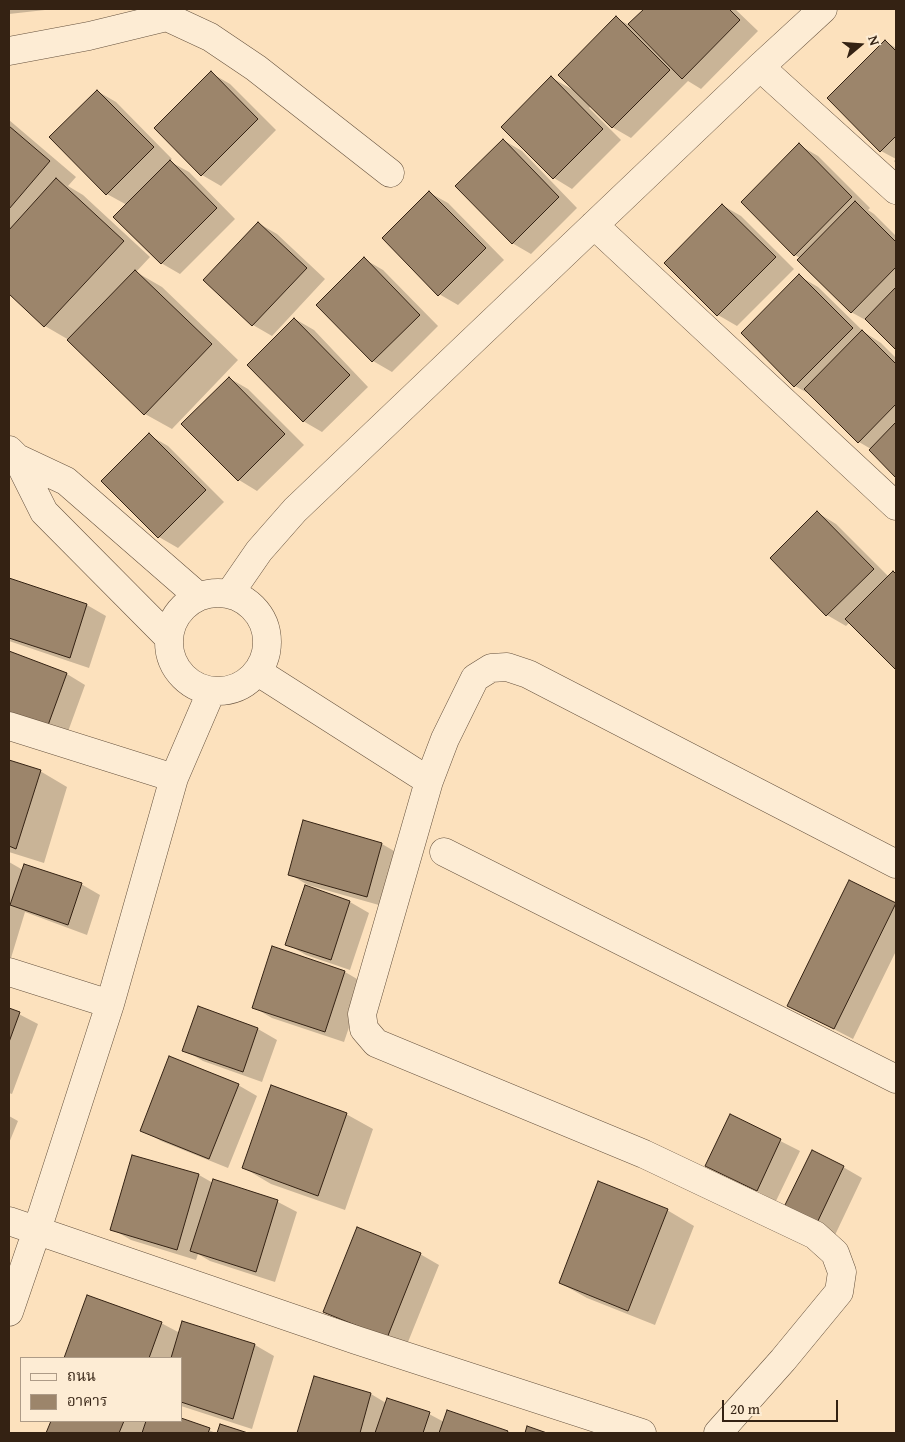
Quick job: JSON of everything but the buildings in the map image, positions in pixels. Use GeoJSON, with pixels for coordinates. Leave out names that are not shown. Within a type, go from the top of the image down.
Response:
{"type":"FeatureCollection","features":[{"type":"Feature","properties":{"kind":"street"},"geometry":{"type":"LineString","coordinates":[[230,592],[258,551],[295,510],[760,66],[823,9]]}},
{"type":"Feature","properties":{"kind":"street"},"geometry":{"type":"LineString","coordinates":[[9,52],[89,36],[166,13],[210,37],[256,68],[390,173]]}},
{"type":"Feature","properties":{"kind":"street"},"geometry":{"type":"LineString","coordinates":[[760,66],[896,190]]}},
{"type":"Feature","properties":{"kind":"street"},"geometry":{"type":"LineString","coordinates":[[594,225],[896,506]]}},
{"type":"Feature","properties":{"kind":"street"},"geometry":{"type":"LineString","coordinates":[[13,454],[66,481],[198,596]]}},
{"type":"Feature","properties":{"kind":"street"},"geometry":{"type":"LineString","coordinates":[[13,454],[44,512],[168,637]]}},
{"type":"Feature","properties":{"kind":"street"},"geometry":{"type":"LineString","coordinates":[[213,592],[230,592],[252,605],[265,625],[268,650],[258,672],[245,684],[228,691],[211,692],[188,682],[172,662],[168,637],[171,624],[177,612],[186,603],[198,596],[213,592]]}},
{"type":"Feature","properties":{"kind":"street"},"geometry":{"type":"LineString","coordinates":[[718,1433],[783,1360],[839,1292],[842,1272],[835,1253],[815,1235],[644,1154],[376,1043],[364,1029],[362,1014],[429,781],[445,739],[475,678],[491,668],[507,667],[537,678],[896,864]]}},
{"type":"Feature","properties":{"kind":"street"},"geometry":{"type":"LineString","coordinates":[[258,672],[429,781]]}},
{"type":"Feature","properties":{"kind":"street"},"geometry":{"type":"LineString","coordinates":[[9,1312],[110,1004],[174,778],[211,692]]}},
{"type":"Feature","properties":{"kind":"street"},"geometry":{"type":"LineString","coordinates":[[9,726],[174,778]]}},
{"type":"Feature","properties":{"kind":"street"},"geometry":{"type":"LineString","coordinates":[[444,852],[896,1079]]}},
{"type":"Feature","properties":{"kind":"street"},"geometry":{"type":"LineString","coordinates":[[9,972],[110,1004]]}},
{"type":"Feature","properties":{"kind":"street"},"geometry":{"type":"LineString","coordinates":[[9,1221],[356,1340],[642,1433]]}}]}
